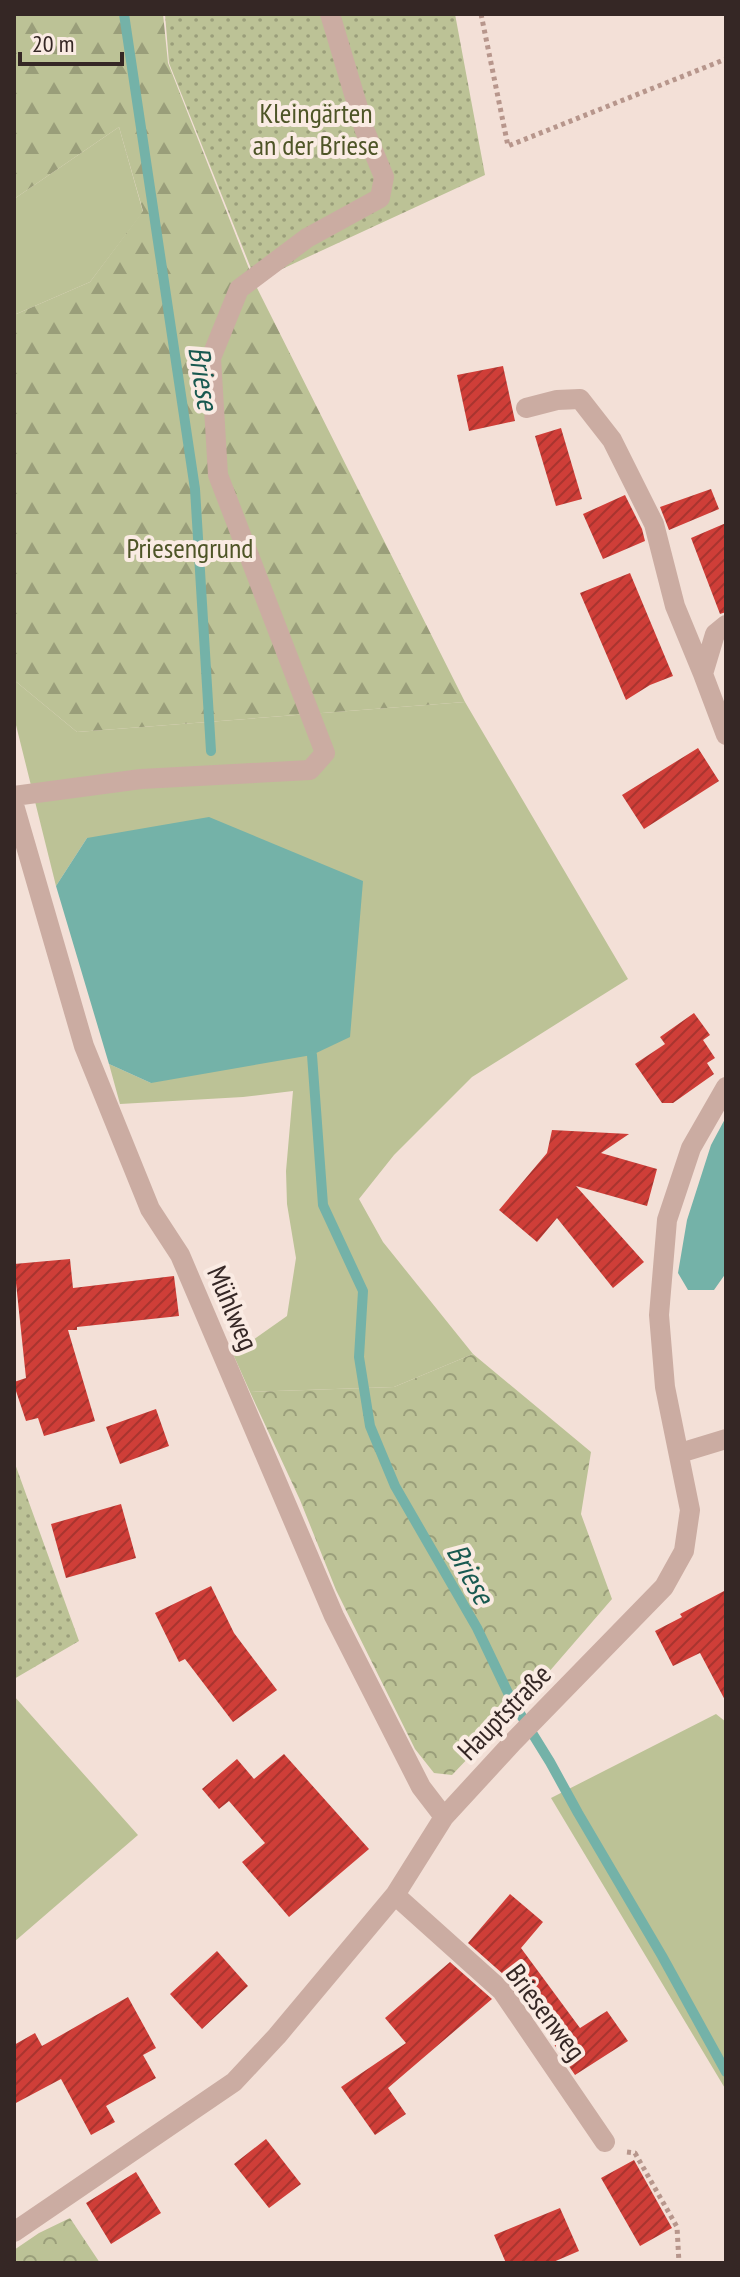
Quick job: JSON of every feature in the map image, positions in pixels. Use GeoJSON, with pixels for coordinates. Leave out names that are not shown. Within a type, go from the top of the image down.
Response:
{"type":"FeatureCollection","features":[{"type":"Feature","properties":{"kind":"street"},"geometry":{"type":"LineString","coordinates":[[14,796],[141,779],[310,770],[325,753],[218,475],[211,358],[239,289],[307,238],[380,198],[384,177],[365,131],[330,14]]}},
{"type":"Feature","properties":{"kind":"street"},"geometry":{"type":"LineString","coordinates":[[526,408],[557,400],[580,399],[612,440],[654,524],[675,606],[726,735]]}},
{"type":"Feature","properties":{"kind":"street"},"geometry":{"type":"LineString","coordinates":[[703,674],[715,634],[726,625]]}},
{"type":"Feature","properties":{"kind":"street","name":"Mühlweg"},"geometry":{"type":"LineString","coordinates":[[14,805],[84,1046],[150,1209],[180,1255],[334,1616],[421,1787],[444,1817]]}},
{"type":"Feature","properties":{"kind":"street","name":"Hauptstraße"},"geometry":{"type":"LineString","coordinates":[[14,2232],[234,2082],[277,2036],[395,1895],[444,1817],[664,1587],[684,1551],[690,1510],[665,1387],[659,1315],[667,1220],[691,1148],[725,1090]]}},
{"type":"Feature","properties":{"kind":"street"},"geometry":{"type":"LineString","coordinates":[[680,1453],[726,1439]]}},
{"type":"Feature","properties":{"kind":"street","name":"Briesenweg"},"geometry":{"type":"LineString","coordinates":[[395,1895],[502,1991],[605,2142]]}},
{"type":"Feature","properties":{"kind":"path"},"geometry":{"type":"LineString","coordinates":[[481,14],[508,146],[726,59]]}},
{"type":"Feature","properties":{"kind":"path"},"geometry":{"type":"LineString","coordinates":[[605,2142],[614,2149],[635,2153],[677,2227],[679,2263]]}},
{"type":"Feature","properties":{"kind":"green space","name":"Priesengrund"},"geometry":{"type":"Polygon","coordinates":[[[14,14],[163,14],[168,63],[255,284],[465,702],[77,732],[14,680],[14,315],[90,282],[143,211],[119,127],[14,199],[14,14]]]}},
{"type":"Feature","properties":{"kind":"green space","name":"Kleingärten an der Briese"},"geometry":{"type":"Polygon","coordinates":[[[165,14],[455,14],[485,175],[256,281],[169,63],[165,14]]]}},
{"type":"Feature","properties":{"kind":"green space"},"geometry":{"type":"Polygon","coordinates":[[[119,127],[143,212],[90,282],[14,315],[14,199],[119,127]]]}},
{"type":"Feature","properties":{"kind":"green space"},"geometry":{"type":"Polygon","coordinates":[[[14,680],[77,732],[465,702],[628,979],[472,1077],[394,1155],[359,1199],[383,1242],[473,1354],[394,1387],[250,1392],[233,1354],[287,1316],[296,1258],[287,1204],[286,1171],[293,1091],[120,1104],[109,1064],[151,1083],[87,838],[56,886],[14,717],[14,680]]]}},
{"type":"Feature","properties":{"kind":"green space"},"geometry":{"type":"Polygon","coordinates":[[[473,1354],[591,1452],[581,1514],[612,1599],[535,1688],[452,1775],[434,1773],[415,1749],[336,1590],[300,1500],[250,1392],[394,1387],[473,1354]]]}},
{"type":"Feature","properties":{"kind":"green space"},"geometry":{"type":"Polygon","coordinates":[[[14,1461],[79,1641],[14,1679],[14,1461]]]}},
{"type":"Feature","properties":{"kind":"green space"},"geometry":{"type":"Polygon","coordinates":[[[14,1696],[138,1835],[14,1942],[14,1696]]]}},
{"type":"Feature","properties":{"kind":"green space"},"geometry":{"type":"Polygon","coordinates":[[[716,1714],[726,1722],[726,2090],[551,1798],[716,1714]]]}},
{"type":"Feature","properties":{"kind":"green space"},"geometry":{"type":"Polygon","coordinates":[[[70,2218],[100,2263],[14,2263],[14,2250],[70,2218]]]}},
{"type":"Feature","properties":{"kind":"water"},"geometry":{"type":"Polygon","coordinates":[[[209,817],[363,881],[350,1037],[312,1055],[151,1083],[109,1064],[56,886],[87,838],[209,817]]]}},
{"type":"Feature","properties":{"kind":"water"},"geometry":{"type":"Polygon","coordinates":[[[726,1117],[726,1273],[714,1290],[688,1290],[678,1273],[687,1220],[711,1145],[726,1117]]]}},
{"type":"Feature","properties":{"kind":"building"},"geometry":{"type":"Polygon","coordinates":[[[503,366],[515,421],[469,431],[457,375],[503,366]]]}},
{"type":"Feature","properties":{"kind":"building"},"geometry":{"type":"Polygon","coordinates":[[[561,428],[582,499],[556,506],[535,436],[561,428]]]}},
{"type":"Feature","properties":{"kind":"building"},"geometry":{"type":"Polygon","coordinates":[[[711,489],[719,509],[669,530],[660,507],[711,489]]]}},
{"type":"Feature","properties":{"kind":"building"},"geometry":{"type":"Polygon","coordinates":[[[625,495],[645,541],[603,559],[583,514],[625,495]]]}},
{"type":"Feature","properties":{"kind":"building"},"geometry":{"type":"Polygon","coordinates":[[[726,523],[726,612],[720,614],[691,538],[726,523]]]}},
{"type":"Feature","properties":{"kind":"building"},"geometry":{"type":"Polygon","coordinates":[[[630,573],[673,676],[650,685],[626,700],[580,593],[630,573]]]}},
{"type":"Feature","properties":{"kind":"building"},"geometry":{"type":"Polygon","coordinates":[[[698,748],[719,781],[644,829],[622,795],[698,748]]]}},
{"type":"Feature","properties":{"kind":"building"},"geometry":{"type":"Polygon","coordinates":[[[694,1013],[710,1035],[703,1040],[715,1058],[707,1063],[714,1074],[673,1103],[662,1103],[635,1064],[665,1044],[660,1037],[694,1013]]]}},
{"type":"Feature","properties":{"kind":"building"},"geometry":{"type":"Polygon","coordinates":[[[552,1130],[629,1134],[601,1153],[657,1169],[647,1206],[576,1186],[644,1262],[613,1288],[557,1218],[537,1242],[499,1210],[547,1153],[552,1130]]]}},
{"type":"Feature","properties":{"kind":"building"},"geometry":{"type":"Polygon","coordinates":[[[70,1259],[73,1288],[174,1276],[179,1316],[68,1330],[95,1421],[44,1436],[38,1418],[26,1421],[14,1385],[14,1382],[26,1378],[14,1264],[70,1259]]]}},
{"type":"Feature","properties":{"kind":"building"},"geometry":{"type":"Polygon","coordinates":[[[156,1409],[169,1446],[120,1464],[106,1427],[156,1409]]]}},
{"type":"Feature","properties":{"kind":"building"},"geometry":{"type":"Polygon","coordinates":[[[121,1504],[136,1558],[66,1578],[51,1524],[121,1504]]]}},
{"type":"Feature","properties":{"kind":"building"},"geometry":{"type":"Polygon","coordinates":[[[211,1586],[234,1633],[277,1690],[233,1722],[185,1659],[179,1662],[155,1613],[211,1586]]]}},
{"type":"Feature","properties":{"kind":"building"},"geometry":{"type":"Polygon","coordinates":[[[726,1590],[726,1702],[700,1653],[673,1666],[655,1631],[726,1590]]]}},
{"type":"Feature","properties":{"kind":"building"},"geometry":{"type":"Polygon","coordinates":[[[284,1754],[369,1849],[289,1917],[242,1862],[265,1843],[229,1801],[219,1809],[202,1789],[237,1759],[254,1779],[284,1754]]]}},
{"type":"Feature","properties":{"kind":"building"},"geometry":{"type":"Polygon","coordinates":[[[510,1894],[543,1922],[521,1948],[580,2028],[607,2011],[628,2041],[575,2075],[513,1983],[468,1943],[510,1894]]]}},
{"type":"Feature","properties":{"kind":"building"},"geometry":{"type":"Polygon","coordinates":[[[217,1951],[248,1986],[202,2029],[170,1994],[217,1951]]]}},
{"type":"Feature","properties":{"kind":"building"},"geometry":{"type":"Polygon","coordinates":[[[450,1962],[492,1999],[388,2088],[406,2114],[375,2135],[341,2087],[406,2043],[385,2018],[450,1962]]]}},
{"type":"Feature","properties":{"kind":"building"},"geometry":{"type":"Polygon","coordinates":[[[128,1997],[156,2048],[143,2055],[156,2078],[106,2106],[115,2122],[91,2135],[61,2079],[14,2104],[14,2045],[35,2033],[42,2046],[128,1997]]]}},
{"type":"Feature","properties":{"kind":"building"},"geometry":{"type":"Polygon","coordinates":[[[266,2139],[301,2184],[269,2208],[234,2164],[266,2139]]]}},
{"type":"Feature","properties":{"kind":"building"},"geometry":{"type":"Polygon","coordinates":[[[634,2160],[672,2228],[640,2246],[601,2178],[634,2160]]]}},
{"type":"Feature","properties":{"kind":"building"},"geometry":{"type":"Polygon","coordinates":[[[136,2172],[161,2213],[111,2244],[86,2203],[136,2172]]]}},
{"type":"Feature","properties":{"kind":"building"},"geometry":{"type":"Polygon","coordinates":[[[560,2208],[579,2251],[551,2263],[506,2263],[494,2235],[560,2208]]]}},
{"type":"Feature","properties":{"kind":"waterway","name":"Briese"},"geometry":{"type":"LineString","coordinates":[[124,14],[195,489],[211,751]]}},
{"type":"Feature","properties":{"kind":"waterway","name":"Briese"},"geometry":{"type":"LineString","coordinates":[[312,1055],[323,1205],[363,1291],[359,1357],[370,1426],[395,1486],[477,1628],[511,1699],[662,1956],[726,2072]]}}]}
